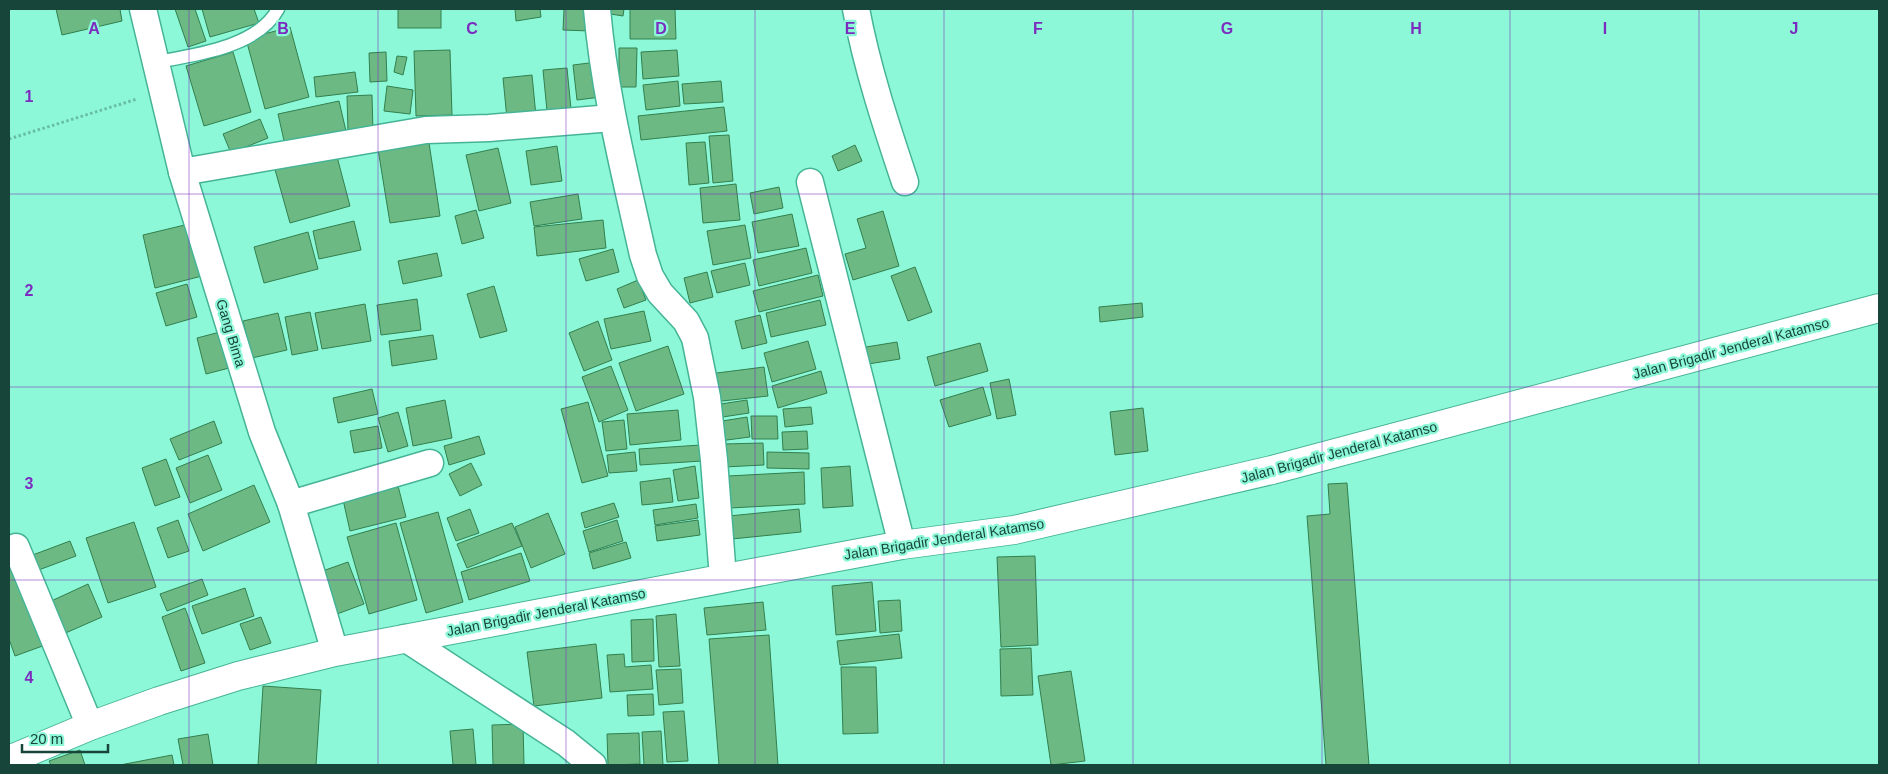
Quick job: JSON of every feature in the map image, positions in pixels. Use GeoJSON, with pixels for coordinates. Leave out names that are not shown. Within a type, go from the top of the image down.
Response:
{"type":"FeatureCollection","features":[{"type":"Feature","properties":{"kind":"main road","name":"Jalan Brigadir Jenderal Katamso"},"geometry":{"type":"LineString","coordinates":[[26,759],[90,726],[159,701],[238,676],[335,652],[902,545],[1014,530],[1272,470],[1879,308]]}},
{"type":"Feature","properties":{"kind":"street","name":"Gang Bima"},"geometry":{"type":"LineString","coordinates":[[143,9],[182,172],[262,432],[291,504],[335,652]]}},
{"type":"Feature","properties":{"kind":"street"},"geometry":{"type":"LineString","coordinates":[[596,9],[612,118],[643,255],[650,276],[660,292],[686,321],[695,338],[707,397],[723,578]]}},
{"type":"Feature","properties":{"kind":"street"},"geometry":{"type":"LineString","coordinates":[[856,9],[866,57],[881,111],[905,182]]}},
{"type":"Feature","properties":{"kind":"street"},"geometry":{"type":"LineString","coordinates":[[182,172],[426,130],[489,128],[612,118]]}},
{"type":"Feature","properties":{"kind":"street"},"geometry":{"type":"LineString","coordinates":[[810,182],[902,545]]}},
{"type":"Feature","properties":{"kind":"street"},"geometry":{"type":"LineString","coordinates":[[291,504],[430,464]]}},
{"type":"Feature","properties":{"kind":"street"},"geometry":{"type":"LineString","coordinates":[[16,547],[90,726]]}},
{"type":"Feature","properties":{"kind":"street"},"geometry":{"type":"LineString","coordinates":[[405,638],[566,743],[593,765]]}},
{"type":"Feature","properties":{"kind":"lane"},"geometry":{"type":"LineString","coordinates":[[156,62],[207,53],[228,47],[269,22],[278,9]]}},
{"type":"Feature","properties":{"kind":"path"},"geometry":{"type":"LineString","coordinates":[[9,139],[162,91]]}},
{"type":"Feature","properties":{"kind":"building"},"geometry":{"type":"Polygon","coordinates":[[[56,9],[120,9],[122,21],[62,35],[56,9]]]}},
{"type":"Feature","properties":{"kind":"building"},"geometry":{"type":"Polygon","coordinates":[[[175,9],[195,9],[206,41],[188,47],[175,9]]]}},
{"type":"Feature","properties":{"kind":"building"},"geometry":{"type":"Polygon","coordinates":[[[202,9],[254,9],[259,23],[210,37],[202,9]]]}},
{"type":"Feature","properties":{"kind":"building"},"geometry":{"type":"Polygon","coordinates":[[[398,9],[441,9],[441,28],[398,28],[398,9]]]}},
{"type":"Feature","properties":{"kind":"building"},"geometry":{"type":"Polygon","coordinates":[[[515,9],[540,9],[541,17],[516,21],[515,9]]]}},
{"type":"Feature","properties":{"kind":"building"},"geometry":{"type":"Polygon","coordinates":[[[564,9],[591,9],[590,31],[563,30],[564,9]]]}},
{"type":"Feature","properties":{"kind":"building"},"geometry":{"type":"Polygon","coordinates":[[[599,9],[624,9],[623,16],[598,12],[599,9]]]}},
{"type":"Feature","properties":{"kind":"building"},"geometry":{"type":"Polygon","coordinates":[[[630,9],[675,9],[676,39],[630,39],[630,9]]]}},
{"type":"Feature","properties":{"kind":"building"},"geometry":{"type":"Polygon","coordinates":[[[290,27],[309,97],[265,109],[246,39],[290,27]]]}},
{"type":"Feature","properties":{"kind":"building"},"geometry":{"type":"Polygon","coordinates":[[[619,48],[637,48],[636,87],[619,87],[619,48]]]}},
{"type":"Feature","properties":{"kind":"building"},"geometry":{"type":"Polygon","coordinates":[[[450,50],[452,115],[416,116],[414,51],[450,50]]]}},
{"type":"Feature","properties":{"kind":"building"},"geometry":{"type":"Polygon","coordinates":[[[677,50],[679,76],[643,79],[641,52],[677,50]]]}},
{"type":"Feature","properties":{"kind":"building"},"geometry":{"type":"Polygon","coordinates":[[[233,52],[251,112],[204,126],[186,66],[233,52]]]}},
{"type":"Feature","properties":{"kind":"building"},"geometry":{"type":"Polygon","coordinates":[[[386,52],[387,81],[370,82],[369,53],[386,52]]]}},
{"type":"Feature","properties":{"kind":"building"},"geometry":{"type":"Polygon","coordinates":[[[397,56],[407,57],[403,75],[394,72],[397,56]]]}},
{"type":"Feature","properties":{"kind":"building"},"geometry":{"type":"Polygon","coordinates":[[[597,62],[601,97],[577,100],[573,65],[597,62]]]}},
{"type":"Feature","properties":{"kind":"building"},"geometry":{"type":"Polygon","coordinates":[[[567,68],[571,109],[547,111],[543,70],[567,68]]]}},
{"type":"Feature","properties":{"kind":"building"},"geometry":{"type":"Polygon","coordinates":[[[355,72],[358,92],[316,97],[314,77],[355,72]]]}},
{"type":"Feature","properties":{"kind":"building"},"geometry":{"type":"Polygon","coordinates":[[[532,75],[536,116],[507,119],[503,78],[532,75]]]}},
{"type":"Feature","properties":{"kind":"building"},"geometry":{"type":"Polygon","coordinates":[[[678,81],[680,106],[646,110],[643,85],[678,81]]]}},
{"type":"Feature","properties":{"kind":"building"},"geometry":{"type":"Polygon","coordinates":[[[721,81],[723,102],[684,104],[682,84],[721,81]]]}},
{"type":"Feature","properties":{"kind":"building"},"geometry":{"type":"Polygon","coordinates":[[[387,86],[413,90],[410,114],[384,111],[387,86]]]}},
{"type":"Feature","properties":{"kind":"building"},"geometry":{"type":"Polygon","coordinates":[[[372,95],[373,132],[348,132],[347,96],[372,95]]]}},
{"type":"Feature","properties":{"kind":"building"},"geometry":{"type":"Polygon","coordinates":[[[339,101],[346,131],[285,145],[278,114],[339,101]]]}},
{"type":"Feature","properties":{"kind":"building"},"geometry":{"type":"Polygon","coordinates":[[[724,107],[727,131],[641,140],[638,116],[724,107]]]}},
{"type":"Feature","properties":{"kind":"building"},"geometry":{"type":"Polygon","coordinates":[[[260,119],[268,138],[231,153],[223,134],[260,119]]]}},
{"type":"Feature","properties":{"kind":"building"},"geometry":{"type":"Polygon","coordinates":[[[729,135],[733,181],[713,183],[709,136],[729,135]]]}},
{"type":"Feature","properties":{"kind":"building"},"geometry":{"type":"Polygon","coordinates":[[[428,136],[440,216],[390,223],[377,143],[428,136]]]}},
{"type":"Feature","properties":{"kind":"building"},"geometry":{"type":"Polygon","coordinates":[[[705,142],[709,183],[689,185],[686,143],[705,142]]]}},
{"type":"Feature","properties":{"kind":"building"},"geometry":{"type":"Polygon","coordinates":[[[855,145],[862,161],[838,171],[832,156],[855,145]]]}},
{"type":"Feature","properties":{"kind":"building"},"geometry":{"type":"Polygon","coordinates":[[[557,146],[562,181],[531,185],[526,151],[557,146]]]}},
{"type":"Feature","properties":{"kind":"building"},"geometry":{"type":"Polygon","coordinates":[[[498,148],[511,203],[479,211],[466,155],[498,148]]]}},
{"type":"Feature","properties":{"kind":"building"},"geometry":{"type":"Polygon","coordinates":[[[335,149],[350,206],[290,223],[274,166],[335,149]]]}},
{"type":"Feature","properties":{"kind":"building"},"geometry":{"type":"Polygon","coordinates":[[[736,184],[740,220],[703,223],[700,188],[736,184]]]}},
{"type":"Feature","properties":{"kind":"building"},"geometry":{"type":"Polygon","coordinates":[[[779,187],[783,208],[754,214],[750,193],[779,187]]]}},
{"type":"Feature","properties":{"kind":"building"},"geometry":{"type":"Polygon","coordinates":[[[578,194],[582,219],[534,226],[530,202],[578,194]]]}},
{"type":"Feature","properties":{"kind":"building"},"geometry":{"type":"Polygon","coordinates":[[[476,210],[484,238],[462,244],[455,216],[476,210]]]}},
{"type":"Feature","properties":{"kind":"building"},"geometry":{"type":"Polygon","coordinates":[[[883,211],[899,266],[853,280],[845,254],[866,248],[857,219],[883,211]]]}},
{"type":"Feature","properties":{"kind":"building"},"geometry":{"type":"Polygon","coordinates":[[[792,214],[799,246],[758,253],[752,222],[792,214]]]}},
{"type":"Feature","properties":{"kind":"building"},"geometry":{"type":"Polygon","coordinates":[[[603,220],[606,248],[537,256],[534,227],[603,220]]]}},
{"type":"Feature","properties":{"kind":"building"},"geometry":{"type":"Polygon","coordinates":[[[354,221],[361,250],[319,259],[313,231],[354,221]]]}},
{"type":"Feature","properties":{"kind":"building"},"geometry":{"type":"Polygon","coordinates":[[[193,223],[206,275],[155,288],[143,235],[193,223]]]}},
{"type":"Feature","properties":{"kind":"building"},"geometry":{"type":"Polygon","coordinates":[[[745,225],[751,258],[713,265],[707,231],[745,225]]]}},
{"type":"Feature","properties":{"kind":"building"},"geometry":{"type":"Polygon","coordinates":[[[308,232],[318,269],[264,283],[254,247],[308,232]]]}},
{"type":"Feature","properties":{"kind":"building"},"geometry":{"type":"Polygon","coordinates":[[[806,248],[812,273],[759,286],[753,260],[806,248]]]}},
{"type":"Feature","properties":{"kind":"building"},"geometry":{"type":"Polygon","coordinates":[[[613,249],[619,272],[586,281],[579,259],[613,249]]]}},
{"type":"Feature","properties":{"kind":"building"},"geometry":{"type":"Polygon","coordinates":[[[437,253],[442,276],[403,284],[398,261],[437,253]]]}},
{"type":"Feature","properties":{"kind":"building"},"geometry":{"type":"Polygon","coordinates":[[[745,263],[750,285],[717,293],[711,271],[745,263]]]}},
{"type":"Feature","properties":{"kind":"building"},"geometry":{"type":"Polygon","coordinates":[[[915,267],[932,312],[908,321],[891,276],[915,267]]]}},
{"type":"Feature","properties":{"kind":"building"},"geometry":{"type":"Polygon","coordinates":[[[707,272],[713,297],[690,303],[684,278],[707,272]]]}},
{"type":"Feature","properties":{"kind":"building"},"geometry":{"type":"Polygon","coordinates":[[[818,275],[823,296],[759,312],[753,291],[818,275]]]}},
{"type":"Feature","properties":{"kind":"building"},"geometry":{"type":"Polygon","coordinates":[[[638,280],[646,300],[624,308],[617,289],[638,280]]]}},
{"type":"Feature","properties":{"kind":"building"},"geometry":{"type":"Polygon","coordinates":[[[187,284],[197,317],[166,326],[156,293],[187,284]]]}},
{"type":"Feature","properties":{"kind":"building"},"geometry":{"type":"Polygon","coordinates":[[[494,286],[507,331],[480,338],[467,294],[494,286]]]}},
{"type":"Feature","properties":{"kind":"building"},"geometry":{"type":"Polygon","coordinates":[[[417,299],[421,330],[381,335],[377,305],[417,299]]]}},
{"type":"Feature","properties":{"kind":"building"},"geometry":{"type":"Polygon","coordinates":[[[820,300],[826,325],[771,337],[766,313],[820,300]]]}},
{"type":"Feature","properties":{"kind":"building"},"geometry":{"type":"Polygon","coordinates":[[[1142,303],[1143,317],[1100,322],[1099,307],[1142,303]]]}},
{"type":"Feature","properties":{"kind":"building"},"geometry":{"type":"Polygon","coordinates":[[[365,304],[371,341],[322,349],[315,313],[365,304]]]}},
{"type":"Feature","properties":{"kind":"building"},"geometry":{"type":"Polygon","coordinates":[[[644,311],[651,341],[611,349],[604,319],[644,311]]]}},
{"type":"Feature","properties":{"kind":"building"},"geometry":{"type":"Polygon","coordinates":[[[310,312],[318,350],[292,355],[285,317],[310,312]]]}},
{"type":"Feature","properties":{"kind":"building"},"geometry":{"type":"Polygon","coordinates":[[[278,313],[287,350],[252,358],[243,321],[278,313]]]}},
{"type":"Feature","properties":{"kind":"building"},"geometry":{"type":"Polygon","coordinates":[[[760,315],[767,343],[742,349],[735,321],[760,315]]]}},
{"type":"Feature","properties":{"kind":"building"},"geometry":{"type":"Polygon","coordinates":[[[598,321],[612,360],[584,371],[569,333],[598,321]]]}},
{"type":"Feature","properties":{"kind":"building"},"geometry":{"type":"Polygon","coordinates":[[[224,331],[233,367],[206,374],[197,338],[224,331]]]}},
{"type":"Feature","properties":{"kind":"building"},"geometry":{"type":"Polygon","coordinates":[[[433,335],[437,359],[392,366],[389,341],[433,335]]]}},
{"type":"Feature","properties":{"kind":"building"},"geometry":{"type":"Polygon","coordinates":[[[808,341],[816,369],[772,382],[764,353],[808,341]]]}},
{"type":"Feature","properties":{"kind":"building"},"geometry":{"type":"Polygon","coordinates":[[[897,342],[900,359],[868,364],[866,347],[897,342]]]}},
{"type":"Feature","properties":{"kind":"building"},"geometry":{"type":"Polygon","coordinates":[[[980,343],[988,371],[935,386],[927,357],[980,343]]]}},
{"type":"Feature","properties":{"kind":"building"},"geometry":{"type":"Polygon","coordinates":[[[668,346],[684,394],[636,411],[619,363],[668,346]]]}},
{"type":"Feature","properties":{"kind":"building"},"geometry":{"type":"Polygon","coordinates":[[[611,366],[628,410],[599,422],[582,377],[611,366]]]}},
{"type":"Feature","properties":{"kind":"building"},"geometry":{"type":"Polygon","coordinates":[[[764,367],[768,396],[713,402],[709,374],[764,367]]]}},
{"type":"Feature","properties":{"kind":"building"},"geometry":{"type":"Polygon","coordinates":[[[821,371],[827,393],[778,408],[772,386],[821,371]]]}},
{"type":"Feature","properties":{"kind":"building"},"geometry":{"type":"Polygon","coordinates":[[[1009,379],[1016,415],[997,419],[990,383],[1009,379]]]}},
{"type":"Feature","properties":{"kind":"building"},"geometry":{"type":"Polygon","coordinates":[[[983,387],[991,415],[949,427],[940,400],[983,387]]]}},
{"type":"Feature","properties":{"kind":"building"},"geometry":{"type":"Polygon","coordinates":[[[372,389],[378,414],[338,423],[333,398],[372,389]]]}},
{"type":"Feature","properties":{"kind":"building"},"geometry":{"type":"Polygon","coordinates":[[[445,400],[452,438],[413,446],[406,408],[445,400]]]}},
{"type":"Feature","properties":{"kind":"building"},"geometry":{"type":"Polygon","coordinates":[[[747,400],[749,413],[716,418],[714,405],[747,400]]]}},
{"type":"Feature","properties":{"kind":"building"},"geometry":{"type":"Polygon","coordinates":[[[588,402],[608,476],[582,483],[561,409],[588,402]]]}},
{"type":"Feature","properties":{"kind":"building"},"geometry":{"type":"Polygon","coordinates":[[[811,407],[813,424],[785,427],[783,409],[811,407]]]}},
{"type":"Feature","properties":{"kind":"building"},"geometry":{"type":"Polygon","coordinates":[[[1143,408],[1148,451],[1115,455],[1110,412],[1143,408]]]}},
{"type":"Feature","properties":{"kind":"building"},"geometry":{"type":"Polygon","coordinates":[[[678,410],[681,440],[630,445],[627,414],[678,410]]]}},
{"type":"Feature","properties":{"kind":"building"},"geometry":{"type":"Polygon","coordinates":[[[398,412],[408,446],[388,452],[378,418],[398,412]]]}},
{"type":"Feature","properties":{"kind":"building"},"geometry":{"type":"Polygon","coordinates":[[[751,416],[777,416],[778,439],[752,439],[751,416]]]}},
{"type":"Feature","properties":{"kind":"building"},"geometry":{"type":"Polygon","coordinates":[[[747,417],[750,437],[719,441],[716,422],[747,417]]]}},
{"type":"Feature","properties":{"kind":"building"},"geometry":{"type":"Polygon","coordinates":[[[624,420],[627,449],[606,451],[602,422],[624,420]]]}},
{"type":"Feature","properties":{"kind":"building"},"geometry":{"type":"Polygon","coordinates":[[[214,421],[222,443],[179,460],[170,439],[214,421]]]}},
{"type":"Feature","properties":{"kind":"building"},"geometry":{"type":"Polygon","coordinates":[[[378,426],[382,448],[354,453],[350,431],[378,426]]]}},
{"type":"Feature","properties":{"kind":"building"},"geometry":{"type":"Polygon","coordinates":[[[807,431],[808,449],[783,450],[782,432],[807,431]]]}},
{"type":"Feature","properties":{"kind":"building"},"geometry":{"type":"Polygon","coordinates":[[[479,436],[485,454],[449,465],[444,446],[479,436]]]}},
{"type":"Feature","properties":{"kind":"building"},"geometry":{"type":"Polygon","coordinates":[[[763,443],[764,465],[724,467],[723,444],[763,443]]]}},
{"type":"Feature","properties":{"kind":"building"},"geometry":{"type":"Polygon","coordinates":[[[701,445],[702,461],[640,465],[639,449],[701,445]]]}},
{"type":"Feature","properties":{"kind":"building"},"geometry":{"type":"Polygon","coordinates":[[[635,452],[637,471],[609,473],[607,455],[635,452]]]}},
{"type":"Feature","properties":{"kind":"building"},"geometry":{"type":"Polygon","coordinates":[[[767,452],[809,453],[809,469],[767,468],[767,452]]]}},
{"type":"Feature","properties":{"kind":"building"},"geometry":{"type":"Polygon","coordinates":[[[208,455],[222,490],[190,503],[176,468],[208,455]]]}},
{"type":"Feature","properties":{"kind":"building"},"geometry":{"type":"Polygon","coordinates":[[[166,459],[180,497],[155,506],[142,468],[166,459]]]}},
{"type":"Feature","properties":{"kind":"building"},"geometry":{"type":"Polygon","coordinates":[[[471,463],[482,485],[460,496],[449,474],[471,463]]]}},
{"type":"Feature","properties":{"kind":"building"},"geometry":{"type":"Polygon","coordinates":[[[695,466],[699,498],[678,501],[673,470],[695,466]]]}},
{"type":"Feature","properties":{"kind":"building"},"geometry":{"type":"Polygon","coordinates":[[[850,466],[853,506],[823,508],[821,468],[850,466]]]}},
{"type":"Feature","properties":{"kind":"building"},"geometry":{"type":"Polygon","coordinates":[[[804,472],[805,504],[730,508],[728,476],[804,472]]]}},
{"type":"Feature","properties":{"kind":"building"},"geometry":{"type":"Polygon","coordinates":[[[670,478],[673,502],[642,505],[640,482],[670,478]]]}},
{"type":"Feature","properties":{"kind":"building"},"geometry":{"type":"Polygon","coordinates":[[[397,482],[406,517],[350,531],[342,495],[397,482]]]}},
{"type":"Feature","properties":{"kind":"building"},"geometry":{"type":"Polygon","coordinates":[[[1347,483],[1369,765],[1326,765],[1307,516],[1330,514],[1328,484],[1347,483]]]}},
{"type":"Feature","properties":{"kind":"building"},"geometry":{"type":"Polygon","coordinates":[[[254,485],[270,522],[203,551],[188,514],[254,485]]]}},
{"type":"Feature","properties":{"kind":"building"},"geometry":{"type":"Polygon","coordinates":[[[614,503],[619,517],[585,528],[581,513],[614,503]]]}},
{"type":"Feature","properties":{"kind":"building"},"geometry":{"type":"Polygon","coordinates":[[[696,504],[698,518],[655,525],[653,510],[696,504]]]}},
{"type":"Feature","properties":{"kind":"building"},"geometry":{"type":"Polygon","coordinates":[[[470,509],[479,533],[456,541],[447,518],[470,509]]]}},
{"type":"Feature","properties":{"kind":"building"},"geometry":{"type":"Polygon","coordinates":[[[799,509],[801,532],[732,539],[729,516],[799,509]]]}},
{"type":"Feature","properties":{"kind":"building"},"geometry":{"type":"Polygon","coordinates":[[[438,512],[463,602],[426,613],[400,523],[438,512]]]}},
{"type":"Feature","properties":{"kind":"building"},"geometry":{"type":"Polygon","coordinates":[[[548,513],[565,554],[531,568],[515,527],[548,513]]]}},
{"type":"Feature","properties":{"kind":"building"},"geometry":{"type":"Polygon","coordinates":[[[178,520],[189,551],[168,558],[157,528],[178,520]]]}},
{"type":"Feature","properties":{"kind":"building"},"geometry":{"type":"Polygon","coordinates":[[[617,520],[623,541],[589,552],[583,531],[617,520]]]}},
{"type":"Feature","properties":{"kind":"building"},"geometry":{"type":"Polygon","coordinates":[[[698,520],[700,535],[657,541],[655,526],[698,520]]]}},
{"type":"Feature","properties":{"kind":"building"},"geometry":{"type":"Polygon","coordinates":[[[134,522],[156,587],[108,603],[86,538],[134,522]]]}},
{"type":"Feature","properties":{"kind":"building"},"geometry":{"type":"Polygon","coordinates":[[[396,523],[417,600],[369,614],[347,537],[396,523]]]}},
{"type":"Feature","properties":{"kind":"building"},"geometry":{"type":"Polygon","coordinates":[[[512,523],[522,546],[467,568],[457,544],[512,523]]]}},
{"type":"Feature","properties":{"kind":"building"},"geometry":{"type":"Polygon","coordinates":[[[70,541],[76,556],[36,571],[30,556],[70,541]]]}},
{"type":"Feature","properties":{"kind":"building"},"geometry":{"type":"Polygon","coordinates":[[[9,542],[48,644],[15,656],[9,639],[9,542]]]}},
{"type":"Feature","properties":{"kind":"building"},"geometry":{"type":"Polygon","coordinates":[[[626,542],[631,558],[593,569],[589,553],[626,542]]]}},
{"type":"Feature","properties":{"kind":"building"},"geometry":{"type":"Polygon","coordinates":[[[521,553],[530,581],[469,600],[461,572],[521,553]]]}},
{"type":"Feature","properties":{"kind":"building"},"geometry":{"type":"Polygon","coordinates":[[[1035,556],[1038,645],[1001,647],[997,557],[1035,556]]]}},
{"type":"Feature","properties":{"kind":"building"},"geometry":{"type":"Polygon","coordinates":[[[348,562],[364,604],[329,617],[314,574],[348,562]]]}},
{"type":"Feature","properties":{"kind":"building"},"geometry":{"type":"Polygon","coordinates":[[[202,579],[208,595],[167,611],[160,594],[202,579]]]}},
{"type":"Feature","properties":{"kind":"building"},"geometry":{"type":"Polygon","coordinates":[[[872,582],[876,631],[836,635],[832,586],[872,582]]]}},
{"type":"Feature","properties":{"kind":"building"},"geometry":{"type":"Polygon","coordinates":[[[88,584],[102,617],[61,635],[47,603],[88,584]]]}},
{"type":"Feature","properties":{"kind":"building"},"geometry":{"type":"Polygon","coordinates":[[[245,588],[254,616],[202,634],[192,606],[245,588]]]}},
{"type":"Feature","properties":{"kind":"building"},"geometry":{"type":"Polygon","coordinates":[[[900,600],[902,631],[880,633],[878,601],[900,600]]]}},
{"type":"Feature","properties":{"kind":"building"},"geometry":{"type":"Polygon","coordinates":[[[763,602],[766,630],[707,635],[704,608],[763,602]]]}},
{"type":"Feature","properties":{"kind":"building"},"geometry":{"type":"Polygon","coordinates":[[[185,608],[205,663],[181,671],[162,617],[185,608]]]}},
{"type":"Feature","properties":{"kind":"building"},"geometry":{"type":"Polygon","coordinates":[[[676,614],[680,666],[659,667],[656,616],[676,614]]]}},
{"type":"Feature","properties":{"kind":"building"},"geometry":{"type":"Polygon","coordinates":[[[261,617],[271,643],[250,650],[240,624],[261,617]]]}},
{"type":"Feature","properties":{"kind":"building"},"geometry":{"type":"Polygon","coordinates":[[[653,619],[654,661],[632,662],[631,620],[653,619]]]}},
{"type":"Feature","properties":{"kind":"building"},"geometry":{"type":"Polygon","coordinates":[[[899,634],[902,658],[840,665],[837,641],[899,634]]]}},
{"type":"Feature","properties":{"kind":"building"},"geometry":{"type":"Polygon","coordinates":[[[769,635],[778,765],[719,765],[709,639],[769,635]]]}},
{"type":"Feature","properties":{"kind":"building"},"geometry":{"type":"Polygon","coordinates":[[[596,644],[602,698],[534,706],[527,652],[596,644]]]}},
{"type":"Feature","properties":{"kind":"building"},"geometry":{"type":"Polygon","coordinates":[[[1031,648],[1033,695],[1001,696],[1000,649],[1031,648]]]}},
{"type":"Feature","properties":{"kind":"building"},"geometry":{"type":"Polygon","coordinates":[[[624,654],[625,667],[651,665],[653,689],[610,692],[607,655],[624,654]]]}},
{"type":"Feature","properties":{"kind":"building"},"geometry":{"type":"Polygon","coordinates":[[[841,667],[876,667],[878,733],[843,734],[841,667]]]}},
{"type":"Feature","properties":{"kind":"building"},"geometry":{"type":"Polygon","coordinates":[[[681,669],[683,703],[659,705],[656,670],[681,669]]]}},
{"type":"Feature","properties":{"kind":"building"},"geometry":{"type":"Polygon","coordinates":[[[1071,671],[1085,761],[1051,765],[1038,676],[1071,671]]]}},
{"type":"Feature","properties":{"kind":"building"},"geometry":{"type":"Polygon","coordinates":[[[263,686],[321,690],[316,765],[258,765],[263,686]]]}},
{"type":"Feature","properties":{"kind":"building"},"geometry":{"type":"Polygon","coordinates":[[[653,694],[654,715],[628,716],[627,695],[653,694]]]}},
{"type":"Feature","properties":{"kind":"building"},"geometry":{"type":"Polygon","coordinates":[[[684,711],[688,761],[667,762],[663,712],[684,711]]]}},
{"type":"Feature","properties":{"kind":"building"},"geometry":{"type":"Polygon","coordinates":[[[523,724],[524,765],[493,765],[492,725],[523,724]]]}},
{"type":"Feature","properties":{"kind":"building"},"geometry":{"type":"Polygon","coordinates":[[[473,729],[476,765],[453,765],[450,731],[473,729]]]}},
{"type":"Feature","properties":{"kind":"building"},"geometry":{"type":"Polygon","coordinates":[[[661,731],[663,765],[644,765],[642,732],[661,731]]]}},
{"type":"Feature","properties":{"kind":"building"},"geometry":{"type":"Polygon","coordinates":[[[639,733],[640,764],[608,765],[607,734],[639,733]]]}},
{"type":"Feature","properties":{"kind":"building"},"geometry":{"type":"Polygon","coordinates":[[[208,734],[213,765],[183,765],[178,739],[208,734]]]}},
{"type":"Feature","properties":{"kind":"building"},"geometry":{"type":"Polygon","coordinates":[[[80,750],[85,765],[51,765],[49,761],[80,750]]]}},
{"type":"Feature","properties":{"kind":"building"},"geometry":{"type":"Polygon","coordinates":[[[172,755],[174,765],[120,765],[172,755]]]}}]}
